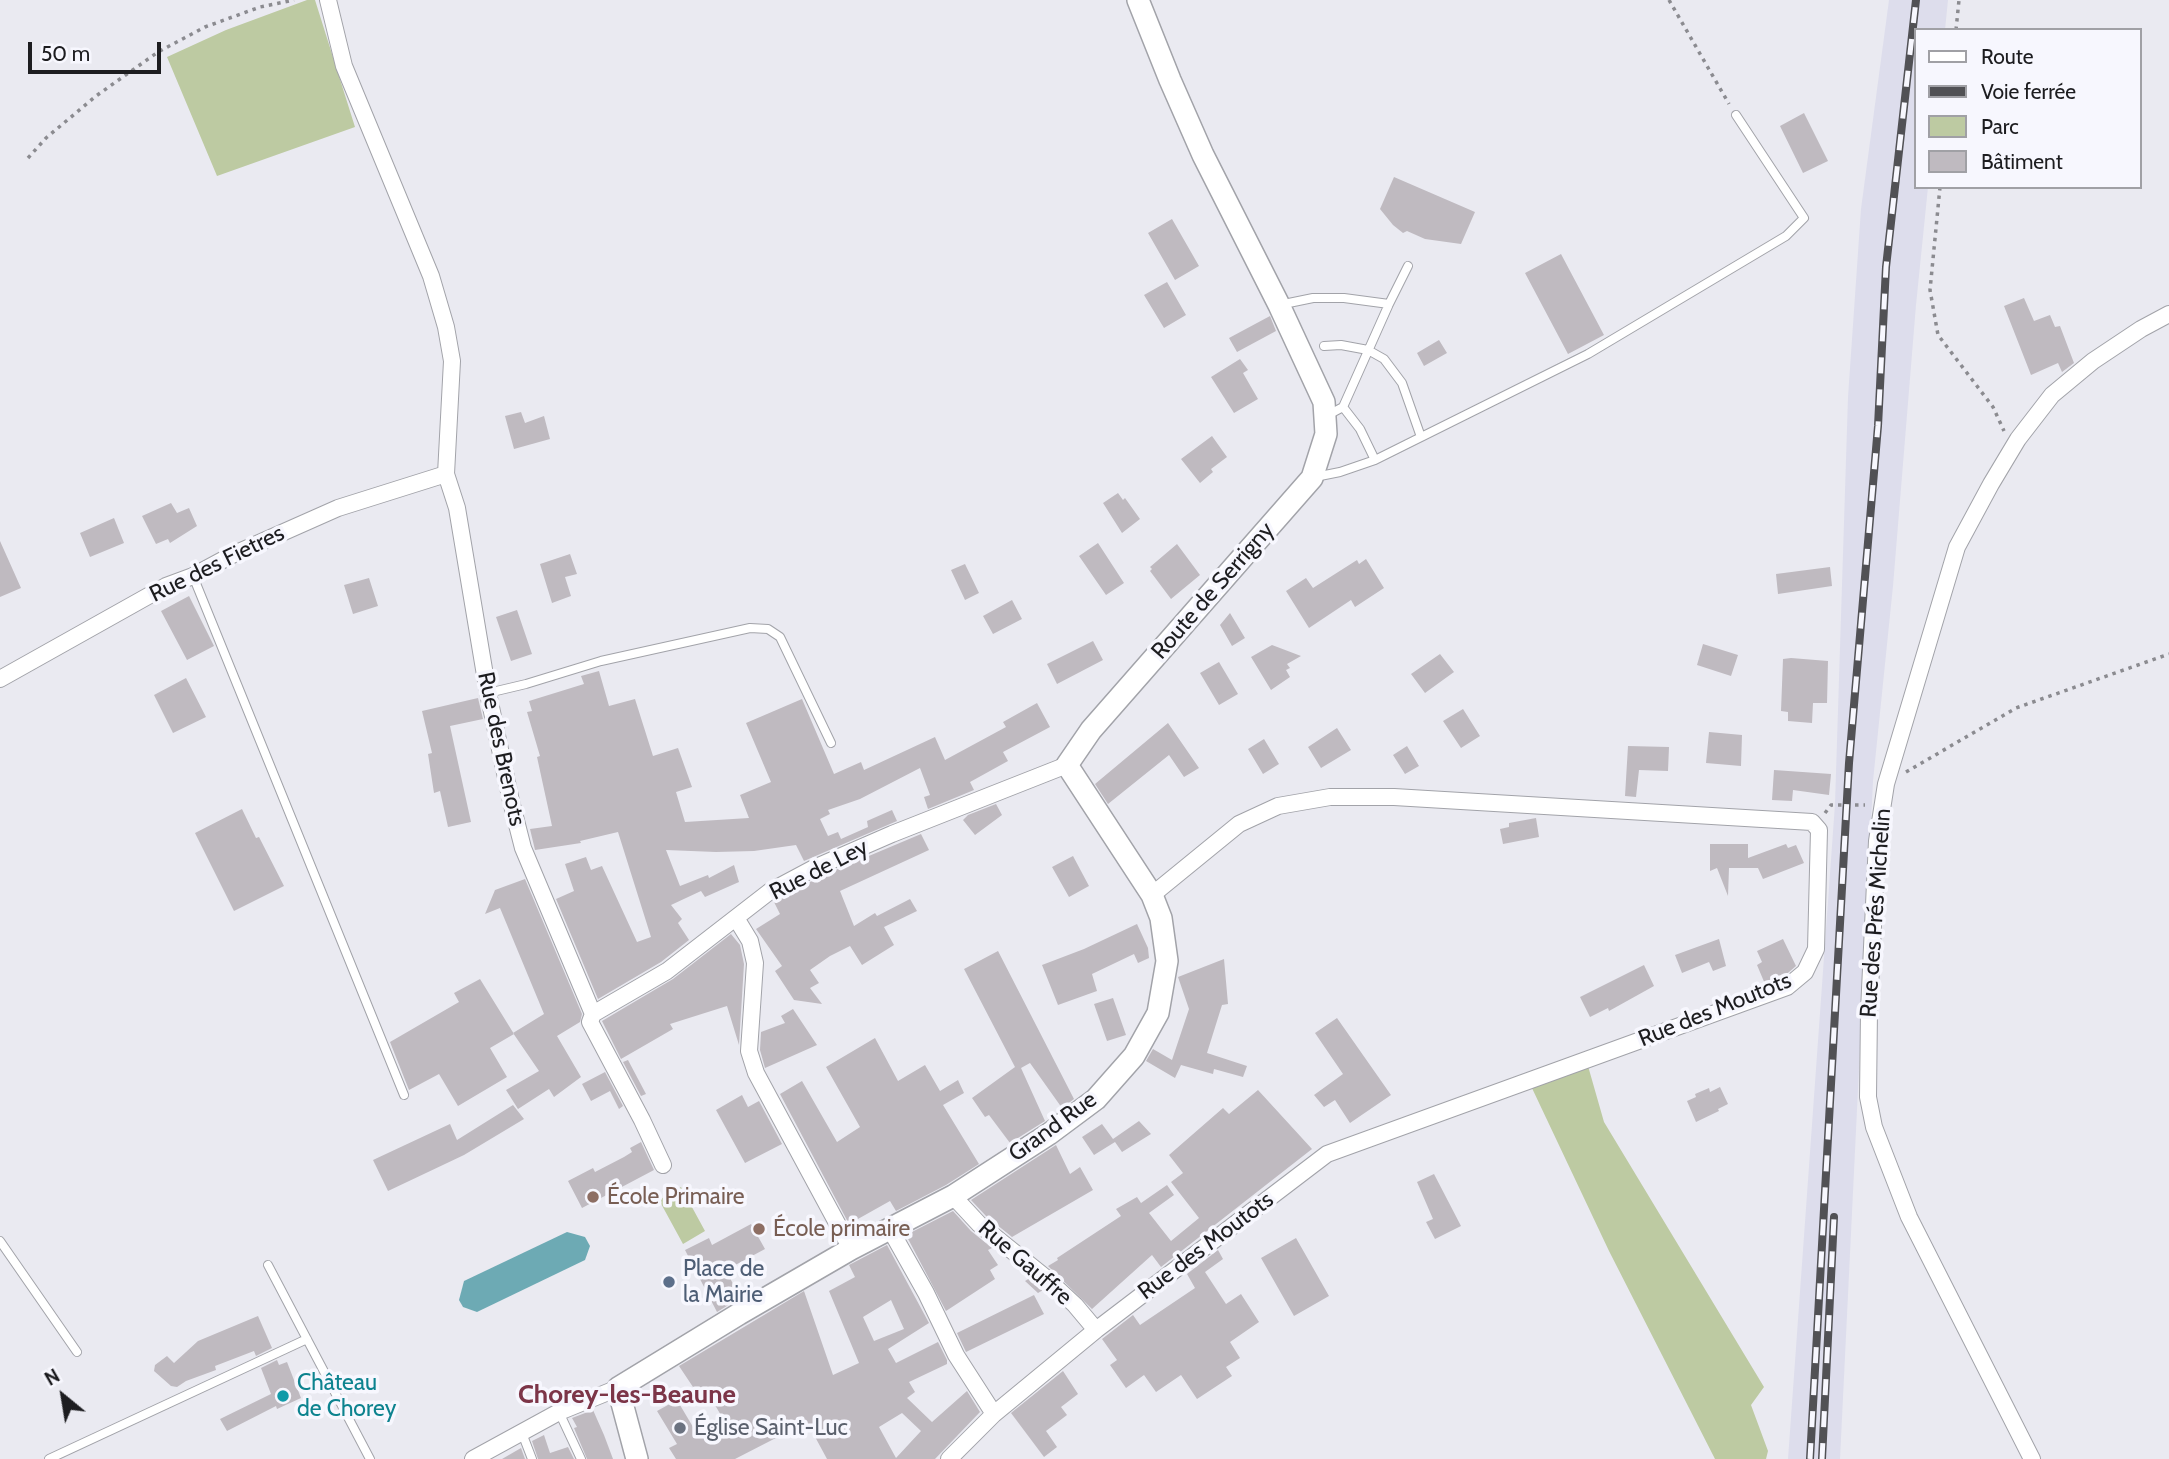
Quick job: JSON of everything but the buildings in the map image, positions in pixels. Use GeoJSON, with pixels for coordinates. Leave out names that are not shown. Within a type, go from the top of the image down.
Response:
{"type":"FeatureCollection","features":[{"type":"Feature","properties":{"kind":"street"},"geometry":{"type":"LineString","coordinates":[[328,0],[344,66],[431,276],[446,327],[452,361],[446,474]]}},
{"type":"Feature","properties":{"kind":"street"},"geometry":{"type":"LineString","coordinates":[[1138,0],[1203,155],[1331,409]]}},
{"type":"Feature","properties":{"kind":"street","name":"Rue des Prés Michelin"},"geometry":{"type":"LineString","coordinates":[[2032,1459],[1909,1217],[1874,1127],[1868,1097],[1877,841],[1885,784],[1958,547],[2012,448],[2052,395],[2093,361],[2169,314]]}},
{"type":"Feature","properties":{"kind":"street","name":"Route de Serrigny"},"geometry":{"type":"LineString","coordinates":[[1067,765],[1091,730],[1312,478],[1331,409]]}},
{"type":"Feature","properties":{"kind":"street","name":"Rue des Fietres"},"geometry":{"type":"LineString","coordinates":[[0,679],[166,586],[193,576],[232,555],[338,508],[446,474]]}},
{"type":"Feature","properties":{"kind":"street","name":"Rue des Brenots"},"geometry":{"type":"LineString","coordinates":[[446,474],[457,508],[488,692],[523,848],[593,1014]]}},
{"type":"Feature","properties":{"kind":"street","name":"Grand Rue"},"geometry":{"type":"LineString","coordinates":[[618,1388],[851,1249],[953,1196],[1096,1100],[1134,1056],[1158,1013],[1167,961],[1161,918],[1152,895],[1067,765]]}},
{"type":"Feature","properties":{"kind":"street","name":"Rue de Ley"},"geometry":{"type":"LineString","coordinates":[[593,1014],[667,971],[769,892],[814,868],[1067,765]]}},
{"type":"Feature","properties":{"kind":"street"},"geometry":{"type":"LineString","coordinates":[[1152,895],[1239,824],[1278,806],[1330,797],[1436,799],[1812,822],[1815,826]]}},
{"type":"Feature","properties":{"kind":"street","name":"Rue des Moutots"},"geometry":{"type":"LineString","coordinates":[[949,1459],[994,1414],[1096,1330],[1326,1154],[1787,987],[1805,972],[1816,949],[1819,831],[1815,826]]}},
{"type":"Feature","properties":{"kind":"street"},"geometry":{"type":"LineString","coordinates":[[736,918],[750,941],[755,963],[749,1051],[756,1073],[851,1249]]}},
{"type":"Feature","properties":{"kind":"street"},"geometry":{"type":"LineString","coordinates":[[593,1014],[590,1022],[642,1119],[663,1165]]}},
{"type":"Feature","properties":{"kind":"street","name":"Rue Gauffre"},"geometry":{"type":"LineString","coordinates":[[953,1196],[979,1224],[1046,1278],[1096,1330]]}},
{"type":"Feature","properties":{"kind":"street"},"geometry":{"type":"LineString","coordinates":[[890,1229],[926,1293],[956,1355],[994,1414]]}},
{"type":"Feature","properties":{"kind":"street"},"geometry":{"type":"LineString","coordinates":[[473,1459],[559,1412],[618,1388],[637,1459]]}},
{"type":"Feature","properties":{"kind":"lane"},"geometry":{"type":"LineString","coordinates":[[1312,478],[1375,460],[1588,354],[1786,236],[1804,218],[1735,115]]}},
{"type":"Feature","properties":{"kind":"lane"},"geometry":{"type":"LineString","coordinates":[[1375,460],[1360,429],[1331,409],[1368,350],[1408,266]]}},
{"type":"Feature","properties":{"kind":"lane"},"geometry":{"type":"LineString","coordinates":[[1279,305],[1324,298],[1389,304]]}},
{"type":"Feature","properties":{"kind":"lane"},"geometry":{"type":"LineString","coordinates":[[1324,346],[1341,345],[1368,350],[1384,359],[1402,383],[1421,437]]}},
{"type":"Feature","properties":{"kind":"lane"},"geometry":{"type":"LineString","coordinates":[[193,576],[404,1095]]}},
{"type":"Feature","properties":{"kind":"lane"},"geometry":{"type":"LineString","coordinates":[[488,692],[526,684],[601,661],[750,628],[768,629],[780,637],[831,743]]}},
{"type":"Feature","properties":{"kind":"lane"},"geometry":{"type":"LineString","coordinates":[[0,1241],[77,1352]]}},
{"type":"Feature","properties":{"kind":"lane"},"geometry":{"type":"LineString","coordinates":[[268,1265],[370,1459]]}},
{"type":"Feature","properties":{"kind":"lane"},"geometry":{"type":"LineString","coordinates":[[49,1459],[307,1339]]}},
{"type":"Feature","properties":{"kind":"lane"},"geometry":{"type":"LineString","coordinates":[[559,1412],[581,1459]]}},
{"type":"Feature","properties":{"kind":"lane"},"geometry":{"type":"LineString","coordinates":[[521,1432],[532,1459]]}},
{"type":"Feature","properties":{"kind":"path"},"geometry":{"type":"LineString","coordinates":[[28,158],[46,138],[96,96],[158,52],[205,27],[260,7],[294,0]]}},
{"type":"Feature","properties":{"kind":"path"},"geometry":{"type":"LineString","coordinates":[[1670,0],[1735,115]]}},
{"type":"Feature","properties":{"kind":"path"},"geometry":{"type":"LineString","coordinates":[[1956,28],[1959,0]]}},
{"type":"Feature","properties":{"kind":"path"},"geometry":{"type":"LineString","coordinates":[[1940,189],[1930,290],[1938,335],[1993,407],[2012,448]]}},
{"type":"Feature","properties":{"kind":"path"},"geometry":{"type":"LineString","coordinates":[[1815,826],[1831,805],[1867,805],[1885,784],[2016,708],[2169,654]]}},
{"type":"Feature","properties":{"kind":"shaded area"},"geometry":{"type":"Polygon","coordinates":[[[1889,0],[1948,0],[1945,28],[1913,28],[1913,189],[1928,189],[1873,781],[1840,1459],[1788,1459],[1835,804],[1848,397],[1861,209],[1889,0]]]}},
{"type":"Feature","properties":{"kind":"green space"},"geometry":{"type":"Polygon","coordinates":[[[307,0],[315,0],[355,127],[217,176],[167,57],[226,30],[307,0]]]}},
{"type":"Feature","properties":{"kind":"green space"},"geometry":{"type":"Polygon","coordinates":[[[1588,1066],[1604,1122],[1764,1387],[1751,1405],[1768,1451],[1766,1459],[1715,1459],[1609,1251],[1531,1086],[1588,1066]]]}},
{"type":"Feature","properties":{"kind":"green space"},"geometry":{"type":"Polygon","coordinates":[[[681,1187],[705,1231],[683,1244],[659,1200],[681,1187]]]}},
{"type":"Feature","properties":{"kind":"water"},"geometry":{"type":"Polygon","coordinates":[[[567,1232],[585,1237],[590,1246],[585,1260],[477,1312],[463,1307],[459,1300],[464,1281],[567,1232]]]}},
{"type":"Feature","properties":{"kind":"railway"},"geometry":{"type":"LineString","coordinates":[[1810,1459],[1849,763],[1878,426],[1886,267],[1916,0]]}},
{"type":"Feature","properties":{"kind":"railway"},"geometry":{"type":"LineString","coordinates":[[1822,1459],[1834,1217]]}},
{"type":"Feature","properties":{"kind":"place","name":"École Primaire"},"geometry":{"type":"Point","coordinates":[593,1197]}},
{"type":"Feature","properties":{"kind":"place","name":"École primaire"},"geometry":{"type":"Point","coordinates":[759,1229]}},
{"type":"Feature","properties":{"kind":"place","name":"Place de la Mairie"},"geometry":{"type":"Point","coordinates":[669,1282]}},
{"type":"Feature","properties":{"kind":"place","name":"Château de Chorey"},"geometry":{"type":"Point","coordinates":[283,1396]}},
{"type":"Feature","properties":{"kind":"place","name":"Église Saint-Luc"},"geometry":{"type":"Point","coordinates":[680,1428]}},
{"type":"Feature","properties":{"kind":"district","name":"Chorey-les-Beaune"},"geometry":{"type":"Point","coordinates":[627,1395]}}]}
